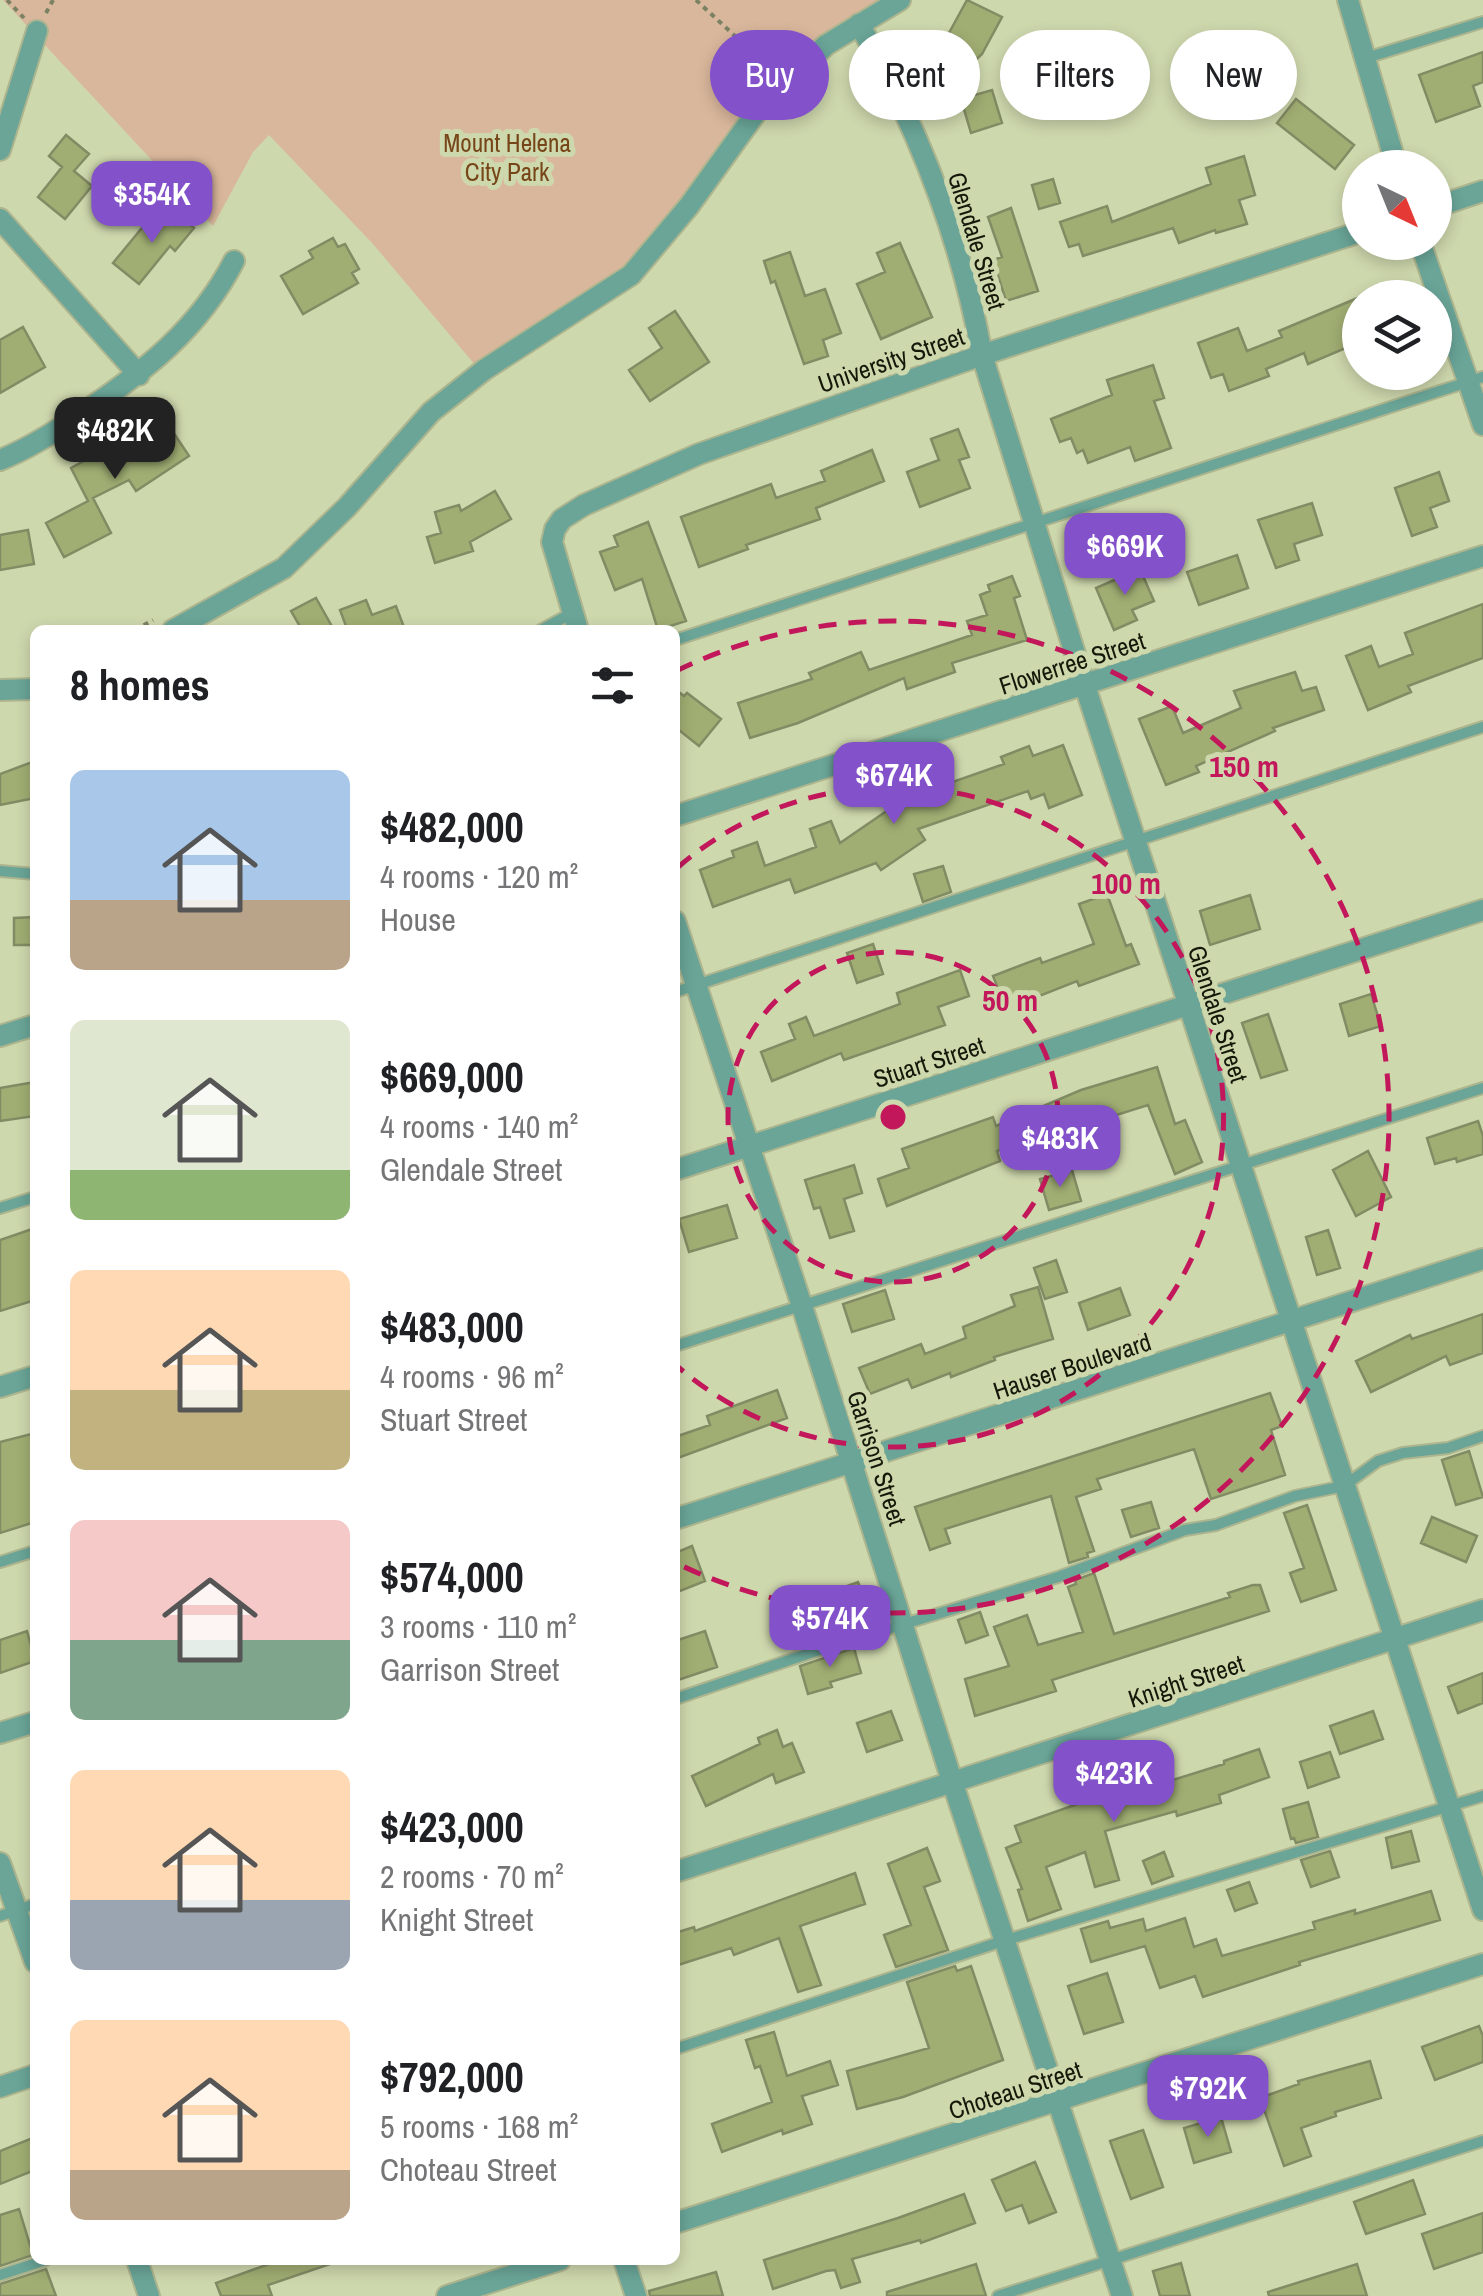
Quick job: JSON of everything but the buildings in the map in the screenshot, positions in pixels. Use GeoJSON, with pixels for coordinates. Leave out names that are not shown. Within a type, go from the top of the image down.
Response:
{"type":"FeatureCollection","features":[{"type":"Feature","properties":{"kind":"street"},"geometry":{"type":"LineString","coordinates":[[829,45],[900,0]]}},
{"type":"Feature","properties":{"kind":"street"},"geometry":{"type":"LineString","coordinates":[[1348,0],[1392,150]]}},
{"type":"Feature","properties":{"kind":"street","name":"Glendale Street"},"geometry":{"type":"LineString","coordinates":[[859,24],[892,81],[922,146],[972,300],[982,354],[1085,686],[1483,1910]]}},
{"type":"Feature","properties":{"kind":"street"},"geometry":{"type":"LineString","coordinates":[[0,150],[37,31]]}},
{"type":"Feature","properties":{"kind":"street"},"geometry":{"type":"LineString","coordinates":[[182,625],[284,568],[347,506],[432,412],[484,370],[631,275],[690,206],[751,120]]}},
{"type":"Feature","properties":{"kind":"street"},"geometry":{"type":"LineString","coordinates":[[1452,202],[1483,192]]}},
{"type":"Feature","properties":{"kind":"street"},"geometry":{"type":"LineString","coordinates":[[0,219],[139,375]]}},
{"type":"Feature","properties":{"kind":"street","name":"University Street"},"geometry":{"type":"LineString","coordinates":[[575,622],[552,542],[562,519],[584,505],[699,454],[982,354],[1342,238]]}},
{"type":"Feature","properties":{"kind":"street"},"geometry":{"type":"LineString","coordinates":[[1427,260],[1476,380],[1483,425]]}},
{"type":"Feature","properties":{"kind":"street"},"geometry":{"type":"LineString","coordinates":[[0,460],[29,448],[139,375],[189,329],[234,261]]}},
{"type":"Feature","properties":{"kind":"street","name":"Flowerree Street"},"geometry":{"type":"LineString","coordinates":[[680,814],[1483,556]]}},
{"type":"Feature","properties":{"kind":"street"},"geometry":{"type":"LineString","coordinates":[[0,690],[30,690]]}},
{"type":"Feature","properties":{"kind":"street","name":"Stuart Street"},"geometry":{"type":"LineString","coordinates":[[680,1168],[1483,910]]}},
{"type":"Feature","properties":{"kind":"street","name":"Garrison Street"},"geometry":{"type":"LineString","coordinates":[[680,954],[685,988],[749,1146],[802,1306],[952,1781],[1122,2296]]}},
{"type":"Feature","properties":{"kind":"street"},"geometry":{"type":"LineString","coordinates":[[0,1036],[30,1027]]}},
{"type":"Feature","properties":{"kind":"street","name":"Hauser Boulevard"},"geometry":{"type":"LineString","coordinates":[[680,1517],[1483,1258]]}},
{"type":"Feature","properties":{"kind":"street"},"geometry":{"type":"LineString","coordinates":[[0,1387],[30,1378]]}},
{"type":"Feature","properties":{"kind":"street","name":"Knight Street"},"geometry":{"type":"LineString","coordinates":[[680,1870],[1483,1610]]}},
{"type":"Feature","properties":{"kind":"street"},"geometry":{"type":"LineString","coordinates":[[0,1734],[30,1724]]}},
{"type":"Feature","properties":{"kind":"street"},"geometry":{"type":"LineString","coordinates":[[0,1863],[30,1948]]}},
{"type":"Feature","properties":{"kind":"street","name":"Choteau Street"},"geometry":{"type":"LineString","coordinates":[[680,2221],[1483,1964]]}},
{"type":"Feature","properties":{"kind":"street"},"geometry":{"type":"LineString","coordinates":[[0,2087],[30,2077]]}},
{"type":"Feature","properties":{"kind":"street"},"geometry":{"type":"LineString","coordinates":[[139,2265],[149,2296]]}},
{"type":"Feature","properties":{"kind":"street"},"geometry":{"type":"LineString","coordinates":[[448,2296],[544,2265]]}},
{"type":"Feature","properties":{"kind":"street"},"geometry":{"type":"LineString","coordinates":[[626,2265],[636,2296]]}},
{"type":"Feature","properties":{"kind":"lane"},"geometry":{"type":"LineString","coordinates":[[1366,58],[1483,22]]}},
{"type":"Feature","properties":{"kind":"lane"},"geometry":{"type":"LineString","coordinates":[[680,638],[1476,380]]}},
{"type":"Feature","properties":{"kind":"lane"},"geometry":{"type":"LineString","coordinates":[[685,988],[1483,728]]}},
{"type":"Feature","properties":{"kind":"lane"},"geometry":{"type":"LineString","coordinates":[[0,871],[30,874]]}},
{"type":"Feature","properties":{"kind":"lane"},"geometry":{"type":"LineString","coordinates":[[680,1344],[1483,1088]]}},
{"type":"Feature","properties":{"kind":"lane"},"geometry":{"type":"LineString","coordinates":[[0,1208],[30,1199]]}},
{"type":"Feature","properties":{"kind":"lane"},"geometry":{"type":"LineString","coordinates":[[680,1697],[1058,1577],[1185,1530],[1216,1525],[1295,1496],[1344,1486],[1378,1461],[1403,1453],[1448,1448],[1483,1436]]}},
{"type":"Feature","properties":{"kind":"lane"},"geometry":{"type":"LineString","coordinates":[[0,1562],[30,1553]]}},
{"type":"Feature","properties":{"kind":"lane"},"geometry":{"type":"LineString","coordinates":[[680,2047],[1006,1940],[1483,1796]]}},
{"type":"Feature","properties":{"kind":"lane"},"geometry":{"type":"LineString","coordinates":[[998,2296],[1483,2141]]}},
{"type":"Feature","properties":{"kind":"lane"},"geometry":{"type":"LineString","coordinates":[[0,2275],[31,2265]]}},
{"type":"Feature","properties":{"kind":"path"},"geometry":{"type":"LineString","coordinates":[[696,0],[728,30]]}},
{"type":"Feature","properties":{"kind":"green space","name":"Mount Helena City Park"},"geometry":{"type":"Polygon","coordinates":[[[3,0],[883,0],[829,33],[829,30],[710,30],[710,120],[748,120],[630,265],[476,366],[373,244],[269,135],[253,152],[213,226],[3,0]]]}}]}
